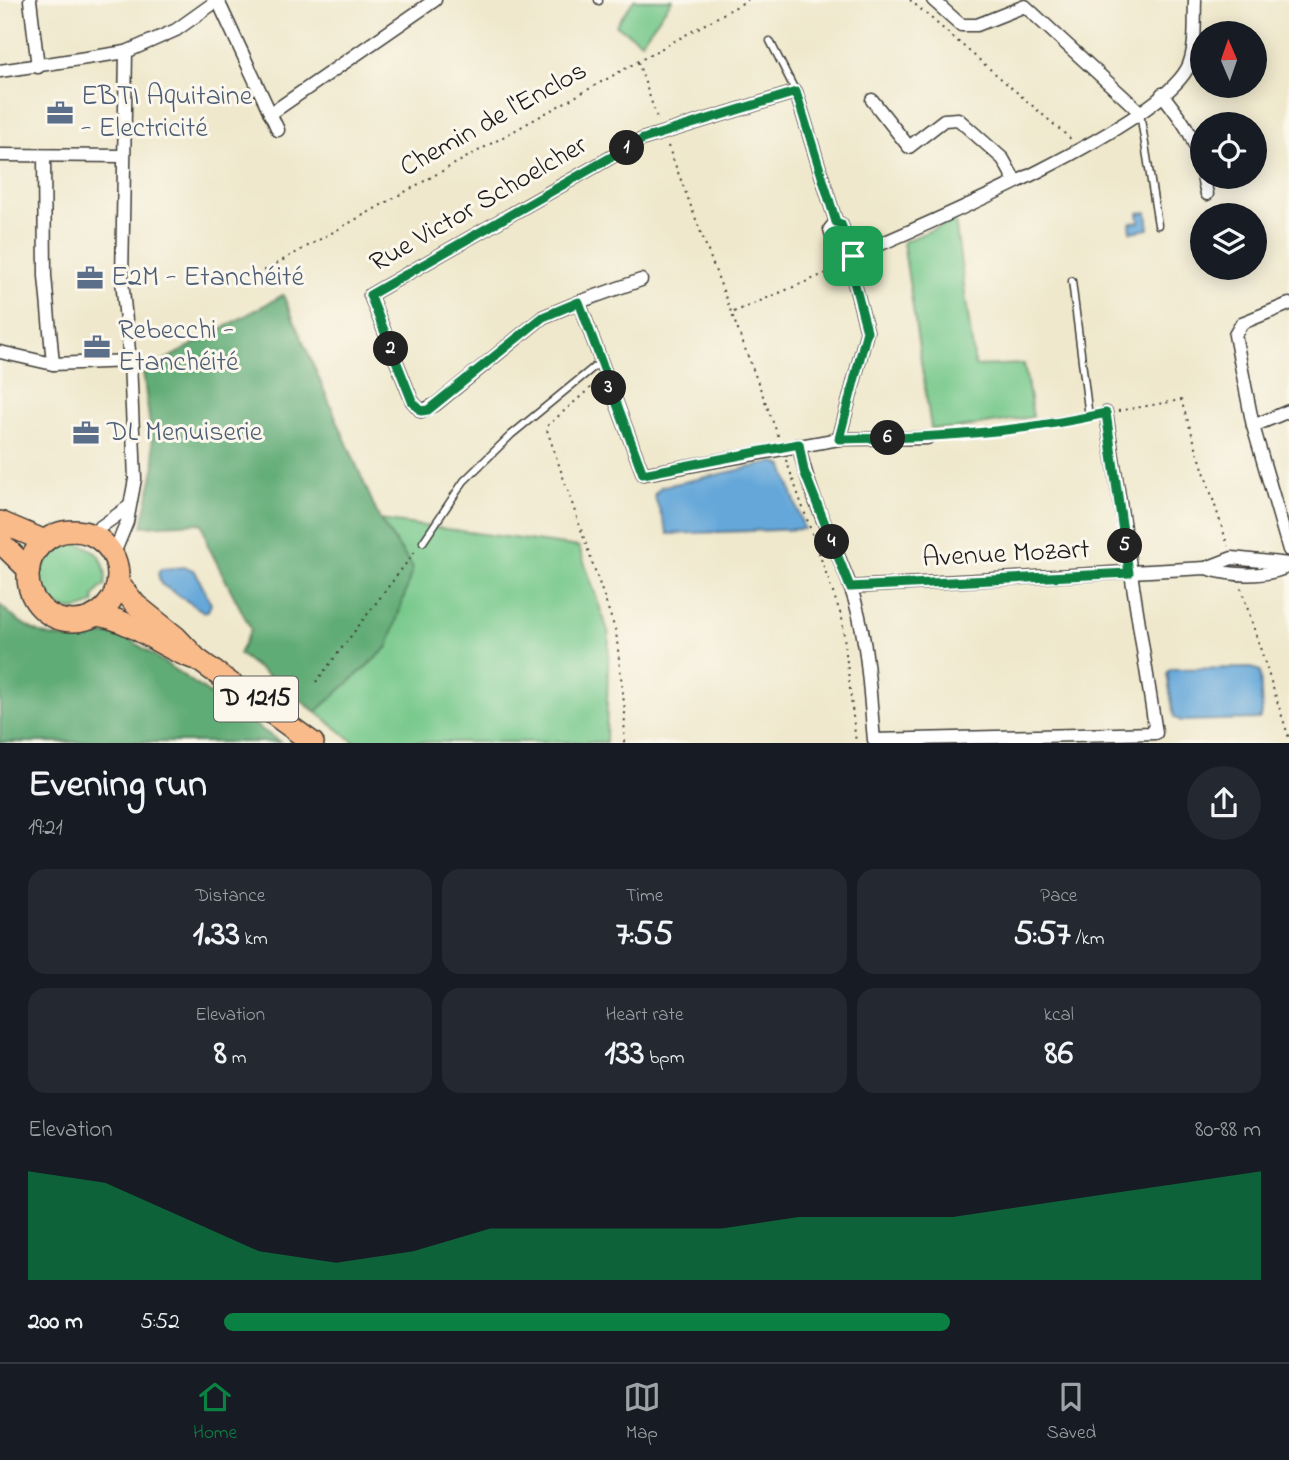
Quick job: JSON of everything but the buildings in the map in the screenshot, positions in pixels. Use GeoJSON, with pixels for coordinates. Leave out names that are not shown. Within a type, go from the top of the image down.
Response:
{"type":"FeatureCollection","features":[{"type":"Feature","properties":{"kind":"main road"},"geometry":{"type":"LineString","coordinates":[[0,522],[45,541]]}},
{"type":"Feature","properties":{"kind":"main road"},"geometry":{"type":"LineString","coordinates":[[64,532],[93,536],[113,556],[118,583],[107,606],[97,615],[82,621],[65,621],[47,613],[33,598],[29,570],[34,553],[45,541],[64,532]]}},
{"type":"Feature","properties":{"kind":"main road"},"geometry":{"type":"LineString","coordinates":[[0,542],[29,570]]}},
{"type":"Feature","properties":{"kind":"main road","name":"D 1215"},"geometry":{"type":"LineString","coordinates":[[118,583],[136,605],[177,636],[197,659],[313,743]]}},
{"type":"Feature","properties":{"kind":"main road","name":"D 1215"},"geometry":{"type":"LineString","coordinates":[[97,615],[130,625],[172,651],[197,659]]}},
{"type":"Feature","properties":{"kind":"street"},"geometry":{"type":"LineString","coordinates":[[30,0],[38,67]]}},
{"type":"Feature","properties":{"kind":"street"},"geometry":{"type":"LineString","coordinates":[[0,71],[126,52],[176,30],[218,0],[278,130]]}},
{"type":"Feature","properties":{"kind":"street"},"geometry":{"type":"LineString","coordinates":[[270,114],[435,0]]}},
{"type":"Feature","properties":{"kind":"street"},"geometry":{"type":"LineString","coordinates":[[933,0],[961,24],[977,25],[1025,6],[1140,112]]}},
{"type":"Feature","properties":{"kind":"street"},"geometry":{"type":"LineString","coordinates":[[848,263],[1080,148],[1140,112],[1187,68],[1192,53],[1195,0]]}},
{"type":"Feature","properties":{"kind":"street"},"geometry":{"type":"LineString","coordinates":[[113,556],[127,522],[127,508],[135,479],[130,361],[122,280],[126,52]]}},
{"type":"Feature","properties":{"kind":"street"},"geometry":{"type":"LineString","coordinates":[[796,92],[836,222],[841,224],[848,263],[867,331],[839,439]]}},
{"type":"Feature","properties":{"kind":"street","name":"Rue Victor Schoelcher"},"geometry":{"type":"LineString","coordinates":[[641,280],[543,317],[435,405],[421,411],[412,401],[370,295],[643,139],[796,92]]}},
{"type":"Feature","properties":{"kind":"street"},"geometry":{"type":"LineString","coordinates":[[1162,94],[1190,131]]}},
{"type":"Feature","properties":{"kind":"street"},"geometry":{"type":"LineString","coordinates":[[872,100],[909,147],[944,120],[958,119],[1003,159],[1015,181]]}},
{"type":"Feature","properties":{"kind":"street"},"geometry":{"type":"LineString","coordinates":[[0,155],[123,156]]}},
{"type":"Feature","properties":{"kind":"street"},"geometry":{"type":"LineString","coordinates":[[44,156],[45,276],[53,364]]}},
{"type":"Feature","properties":{"kind":"street"},"geometry":{"type":"LineString","coordinates":[[1206,189],[1207,194]]}},
{"type":"Feature","properties":{"kind":"street"},"geometry":{"type":"LineString","coordinates":[[579,302],[599,363],[643,474],[799,444],[839,439],[927,438]]}},
{"type":"Feature","properties":{"kind":"street"},"geometry":{"type":"LineString","coordinates":[[1289,304],[1242,323],[1235,335],[1253,426],[1289,550]]}},
{"type":"Feature","properties":{"kind":"street"},"geometry":{"type":"LineString","coordinates":[[0,352],[53,364],[130,361]]}},
{"type":"Feature","properties":{"kind":"street"},"geometry":{"type":"LineString","coordinates":[[1253,426],[1289,411]]}},
{"type":"Feature","properties":{"kind":"street"},"geometry":{"type":"LineString","coordinates":[[799,444],[804,471],[850,587],[864,634],[874,740],[1156,738],[1106,413]]}},
{"type":"Feature","properties":{"kind":"street"},"geometry":{"type":"LineString","coordinates":[[93,536],[99,528],[127,508]]}},
{"type":"Feature","properties":{"kind":"street","name":"Avenue Mozart"},"geometry":{"type":"LineString","coordinates":[[1206,568],[1232,558],[1289,565]]}},
{"type":"Feature","properties":{"kind":"street","name":"Avenue Mozart"},"geometry":{"type":"LineString","coordinates":[[850,587],[1206,568],[1236,574],[1289,565]]}},
{"type":"Feature","properties":{"kind":"lane"},"geometry":{"type":"LineString","coordinates":[[770,41],[796,92]]}},
{"type":"Feature","properties":{"kind":"lane"},"geometry":{"type":"LineString","coordinates":[[1140,112],[1158,225]]}},
{"type":"Feature","properties":{"kind":"lane"},"geometry":{"type":"LineString","coordinates":[[1072,281],[1088,417]]}},
{"type":"Feature","properties":{"kind":"lane"},"geometry":{"type":"LineString","coordinates":[[423,541],[464,481],[512,435],[599,363]]}},
{"type":"Feature","properties":{"kind":"lane"},"geometry":{"type":"LineString","coordinates":[[992,432],[1106,413]]}},
{"type":"Feature","properties":{"kind":"path","name":"Chemin de l'Enclos"},"geometry":{"type":"LineString","coordinates":[[258,274],[748,0]]}},
{"type":"Feature","properties":{"kind":"path"},"geometry":{"type":"LineString","coordinates":[[910,0],[1080,148]]}},
{"type":"Feature","properties":{"kind":"path"},"geometry":{"type":"LineString","coordinates":[[638,62],[662,132],[733,312],[842,618],[856,743]]}},
{"type":"Feature","properties":{"kind":"path"},"geometry":{"type":"LineString","coordinates":[[733,312],[848,263]]}},
{"type":"Feature","properties":{"kind":"path"},"geometry":{"type":"LineString","coordinates":[[604,376],[546,427],[616,632],[625,712],[624,743]]}},
{"type":"Feature","properties":{"kind":"path"},"geometry":{"type":"LineString","coordinates":[[1106,413],[1181,400],[1232,558]]}},
{"type":"Feature","properties":{"kind":"path"},"geometry":{"type":"LineString","coordinates":[[927,438],[992,432]]}},
{"type":"Feature","properties":{"kind":"path"},"geometry":{"type":"LineString","coordinates":[[316,682],[423,541]]}},
{"type":"Feature","properties":{"kind":"path"},"geometry":{"type":"LineString","coordinates":[[1236,574],[1289,737]]}},
{"type":"Feature","properties":{"kind":"green space"},"geometry":{"type":"Polygon","coordinates":[[[634,0],[672,0],[641,42],[616,25],[634,0]]]}},
{"type":"Feature","properties":{"kind":"green space"},"geometry":{"type":"Polygon","coordinates":[[[955,220],[975,366],[1024,364],[1033,417],[952,429],[931,428],[903,242],[955,220]]]}},
{"type":"Feature","properties":{"kind":"green space"},"geometry":{"type":"Polygon","coordinates":[[[283,295],[380,520],[413,568],[388,647],[316,712],[239,654],[251,629],[208,546],[202,523],[142,526],[155,464],[143,372],[283,295]]]}},
{"type":"Feature","properties":{"kind":"green space"},"geometry":{"type":"Polygon","coordinates":[[[380,520],[579,547],[609,634],[606,742],[354,742],[316,712],[388,647],[413,568],[380,520]]]}},
{"type":"Feature","properties":{"kind":"green space"},"geometry":{"type":"Polygon","coordinates":[[[71,542],[87,547],[99,556],[106,577],[105,586],[101,587],[94,597],[95,602],[78,609],[63,608],[50,601],[42,589],[40,575],[43,561],[53,550],[71,542]]]}},
{"type":"Feature","properties":{"kind":"green space"},"geometry":{"type":"Polygon","coordinates":[[[0,605],[29,628],[43,634],[70,638],[121,633],[280,742],[0,742],[0,605]]]}},
{"type":"Feature","properties":{"kind":"water"},"geometry":{"type":"Polygon","coordinates":[[[1147,212],[1149,229],[1131,232],[1130,223],[1139,222],[1138,213],[1147,212]]]}},
{"type":"Feature","properties":{"kind":"water"},"geometry":{"type":"Polygon","coordinates":[[[775,462],[783,466],[804,529],[668,534],[654,495],[661,487],[775,462]]]}},
{"type":"Feature","properties":{"kind":"water"},"geometry":{"type":"Polygon","coordinates":[[[186,567],[195,571],[211,604],[208,611],[204,612],[161,584],[158,574],[161,569],[186,567]]]}},
{"type":"Feature","properties":{"kind":"water"},"geometry":{"type":"Polygon","coordinates":[[[1252,668],[1260,671],[1262,714],[1259,719],[1181,721],[1174,717],[1167,673],[1171,669],[1252,668]]]}},
{"type":"Feature","properties":{"kind":"place","name":"EBTI Aquitaine - Electricité"},"geometry":{"type":"Point","coordinates":[60,113]}},
{"type":"Feature","properties":{"kind":"place","name":"E2M - Etanchéité"},"geometry":{"type":"Point","coordinates":[90,278]}},
{"type":"Feature","properties":{"kind":"place","name":"Rebecchi - Etanchéité"},"geometry":{"type":"Point","coordinates":[97,347]}},
{"type":"Feature","properties":{"kind":"place","name":"DL Menuiserie"},"geometry":{"type":"Point","coordinates":[86,433]}},
{"type":"Feature","properties":{"kind":"route"},"geometry":{"type":"LineString","coordinates":[[796,92],[836,222],[841,224],[853,256],[850,266],[867,331],[839,439],[927,438],[992,432],[1106,413],[1129,573],[850,587],[804,471],[799,444],[643,474],[604,376],[579,302],[543,317],[435,405],[421,411],[412,401],[370,295],[643,139],[796,92]]}}]}
